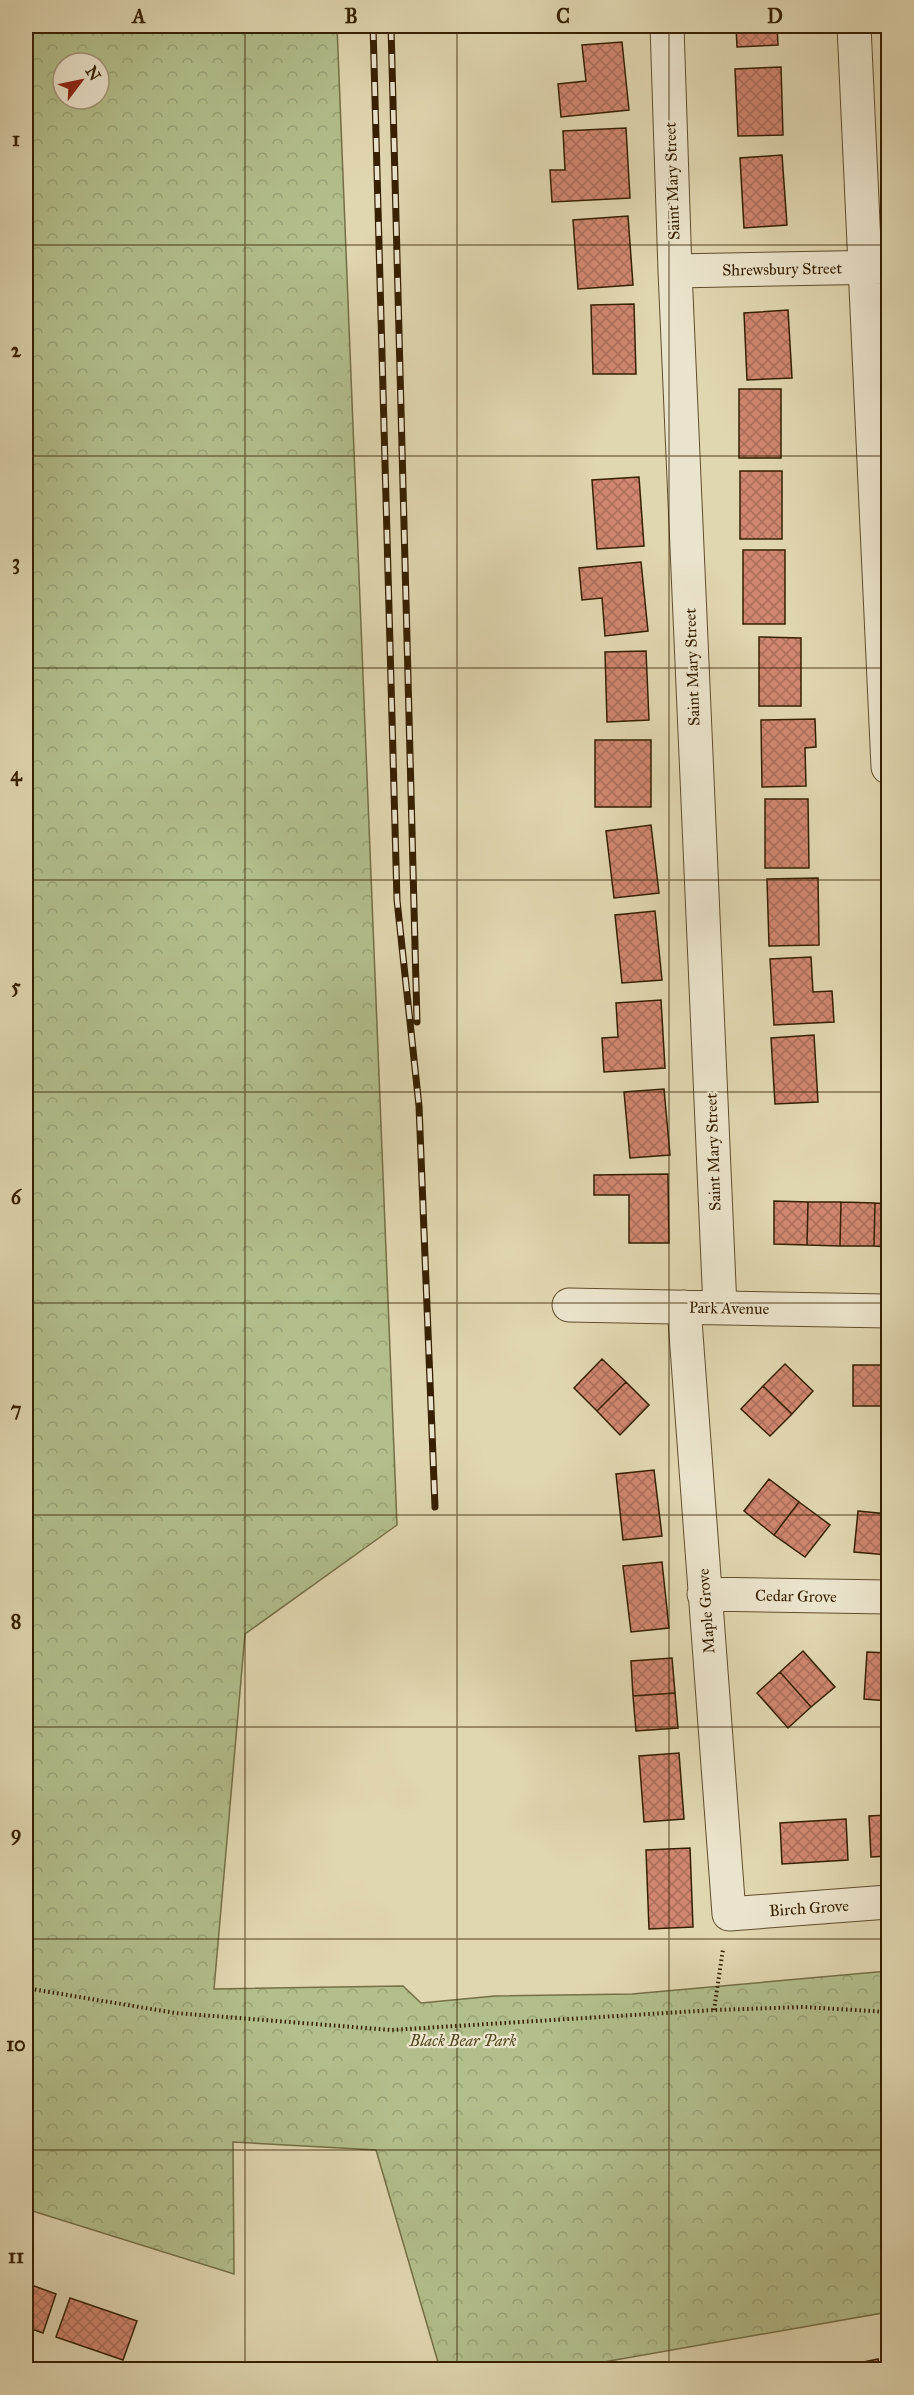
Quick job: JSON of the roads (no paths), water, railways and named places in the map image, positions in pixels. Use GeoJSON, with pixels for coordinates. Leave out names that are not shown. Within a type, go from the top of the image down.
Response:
{"type":"FeatureCollection","features":[{"type":"Feature","properties":{"kind":"street","name":"Saint Mary Street"},"geometry":{"type":"LineString","coordinates":[[667,26],[675,271],[720,1308]]}},
{"type":"Feature","properties":{"kind":"street"},"geometry":{"type":"LineString","coordinates":[[854,26],[877,267],[888,767]]}},
{"type":"Feature","properties":{"kind":"street","name":"Shrewsbury Street"},"geometry":{"type":"LineString","coordinates":[[675,271],[877,267]]}},
{"type":"Feature","properties":{"kind":"street","name":"Park Avenue"},"geometry":{"type":"LineString","coordinates":[[570,1305],[888,1311]]}},
{"type":"Feature","properties":{"kind":"street","name":"Maple Grove"},"geometry":{"type":"LineString","coordinates":[[684,1307],[729,1914]]}},
{"type":"Feature","properties":{"kind":"street","name":"Cedar Grove"},"geometry":{"type":"LineString","coordinates":[[704,1594],[888,1597]]}},
{"type":"Feature","properties":{"kind":"street","name":"Birch Grove"},"geometry":{"type":"LineString","coordinates":[[729,1914],[888,1902]]}},
{"type":"Feature","properties":{"kind":"railway"},"geometry":{"type":"LineString","coordinates":[[373,26],[397,900],[419,1106],[435,1507]]}},
{"type":"Feature","properties":{"kind":"railway"},"geometry":{"type":"LineString","coordinates":[[391,26],[417,1022]]}},
{"type":"Feature","properties":{"kind":"park label","name":"Black Bear Park"},"geometry":{"type":"Point","coordinates":[463,2040]}}]}
